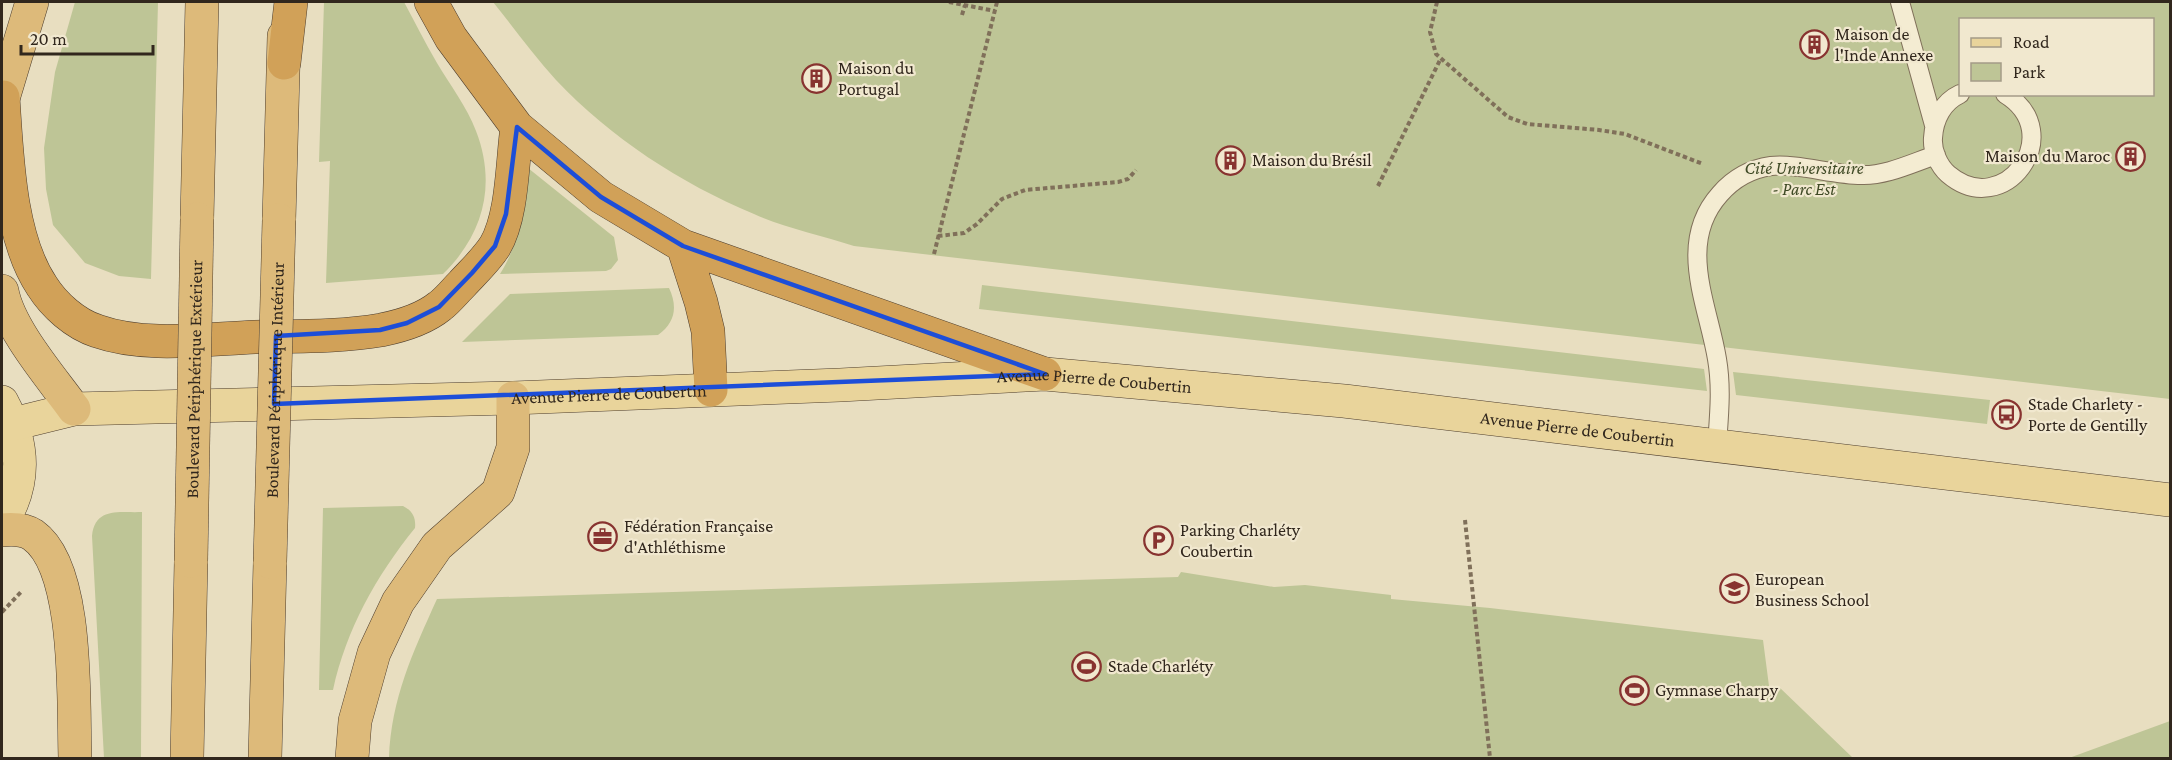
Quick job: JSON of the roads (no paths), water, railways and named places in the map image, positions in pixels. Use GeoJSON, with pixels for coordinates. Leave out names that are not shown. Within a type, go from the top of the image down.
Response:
{"type":"FeatureCollection","features":[{"type":"Feature","properties":{"kind":"highway"},"geometry":{"type":"LineString","coordinates":[[32,2],[2,100],[8,173],[14,206],[32,269],[42,287],[68,315],[96,331],[139,341],[324,335],[381,330],[407,323],[439,307],[495,246],[507,214],[517,127]]}},
{"type":"Feature","properties":{"kind":"highway","name":"Boulevard Périphérique Extérieur"},"geometry":{"type":"LineString","coordinates":[[187,759],[202,2]]}},
{"type":"Feature","properties":{"kind":"highway","name":"Boulevard Périphérique Intérieur"},"geometry":{"type":"LineString","coordinates":[[266,759],[284,2]]}},
{"type":"Feature","properties":{"kind":"highway"},"geometry":{"type":"LineString","coordinates":[[284,63],[291,2]]}},
{"type":"Feature","properties":{"kind":"highway"},"geometry":{"type":"LineString","coordinates":[[431,2],[451,38],[517,127],[601,197],[683,246],[1045,374]]}},
{"type":"Feature","properties":{"kind":"highway"},"geometry":{"type":"LineString","coordinates":[[683,246],[708,331],[711,390]]}},
{"type":"Feature","properties":{"kind":"highway"},"geometry":{"type":"LineString","coordinates":[[2,291],[3,300],[24,339],[74,409]]}},
{"type":"Feature","properties":{"kind":"highway"},"geometry":{"type":"LineString","coordinates":[[352,759],[355,722],[374,653],[398,602],[437,546],[498,492],[513,448],[513,398]]}},
{"type":"Feature","properties":{"kind":"highway"},"geometry":{"type":"LineString","coordinates":[[2,530],[20,530],[32,535],[51,558],[59,577],[71,642],[75,759]]}},
{"type":"Feature","properties":{"kind":"main road","name":"Avenue Pierre de Coubertin"},"geometry":{"type":"LineString","coordinates":[[8,413],[74,409],[513,398],[1045,374],[1344,401],[2170,500]]}},
{"type":"Feature","properties":{"kind":"main road"},"geometry":{"type":"LineString","coordinates":[[2,522],[10,509],[17,489],[20,467],[19,445],[8,413]]}},
{"type":"Feature","properties":{"kind":"lane"},"geometry":{"type":"LineString","coordinates":[[1900,2],[1934,125]]}},
{"type":"Feature","properties":{"kind":"lane"},"geometry":{"type":"LineString","coordinates":[[1959,94],[1952,98],[1941,110],[1934,125],[1932,141],[1936,155],[1943,170],[1956,181],[1972,187],[1988,188],[2004,183],[2017,174],[2026,160],[2031,144],[2031,128],[2025,112],[2008,96]]}},
{"type":"Feature","properties":{"kind":"lane"},"geometry":{"type":"LineString","coordinates":[[1717,445],[1720,382],[1717,358],[1701,292],[1696,253],[1702,223],[1709,208],[1722,191],[1737,178],[1772,166],[1869,175],[1936,155]]}},
{"type":"Feature","properties":{"kind":"place","name":"Maison de l'Inde Annexe"},"geometry":{"type":"Point","coordinates":[1814,44]}},
{"type":"Feature","properties":{"kind":"place","name":"Maison du Portugal"},"geometry":{"type":"Point","coordinates":[817,78]}},
{"type":"Feature","properties":{"kind":"place","name":"Maison du Maroc"},"geometry":{"type":"Point","coordinates":[2131,156]}},
{"type":"Feature","properties":{"kind":"place","name":"Maison du Brésil"},"geometry":{"type":"Point","coordinates":[1231,160]}},
{"type":"Feature","properties":{"kind":"place","name":"Stade Charlety - Porte de Gentilly"},"geometry":{"type":"Point","coordinates":[2007,414]}},
{"type":"Feature","properties":{"kind":"place","name":"Fédération Française d'Athléthisme"},"geometry":{"type":"Point","coordinates":[603,536]}},
{"type":"Feature","properties":{"kind":"place","name":"Parking Charléty Coubertin"},"geometry":{"type":"Point","coordinates":[1159,540]}},
{"type":"Feature","properties":{"kind":"place","name":"European Business School"},"geometry":{"type":"Point","coordinates":[1734,589]}},
{"type":"Feature","properties":{"kind":"place","name":"Stade Charléty"},"geometry":{"type":"Point","coordinates":[1087,666]}},
{"type":"Feature","properties":{"kind":"place","name":"Gymnase Charpy"},"geometry":{"type":"Point","coordinates":[1634,690]}},
{"type":"Feature","properties":{"kind":"park label","name":"Cité Universitaire - Parc Est"},"geometry":{"type":"Point","coordinates":[1804,178]}}]}
